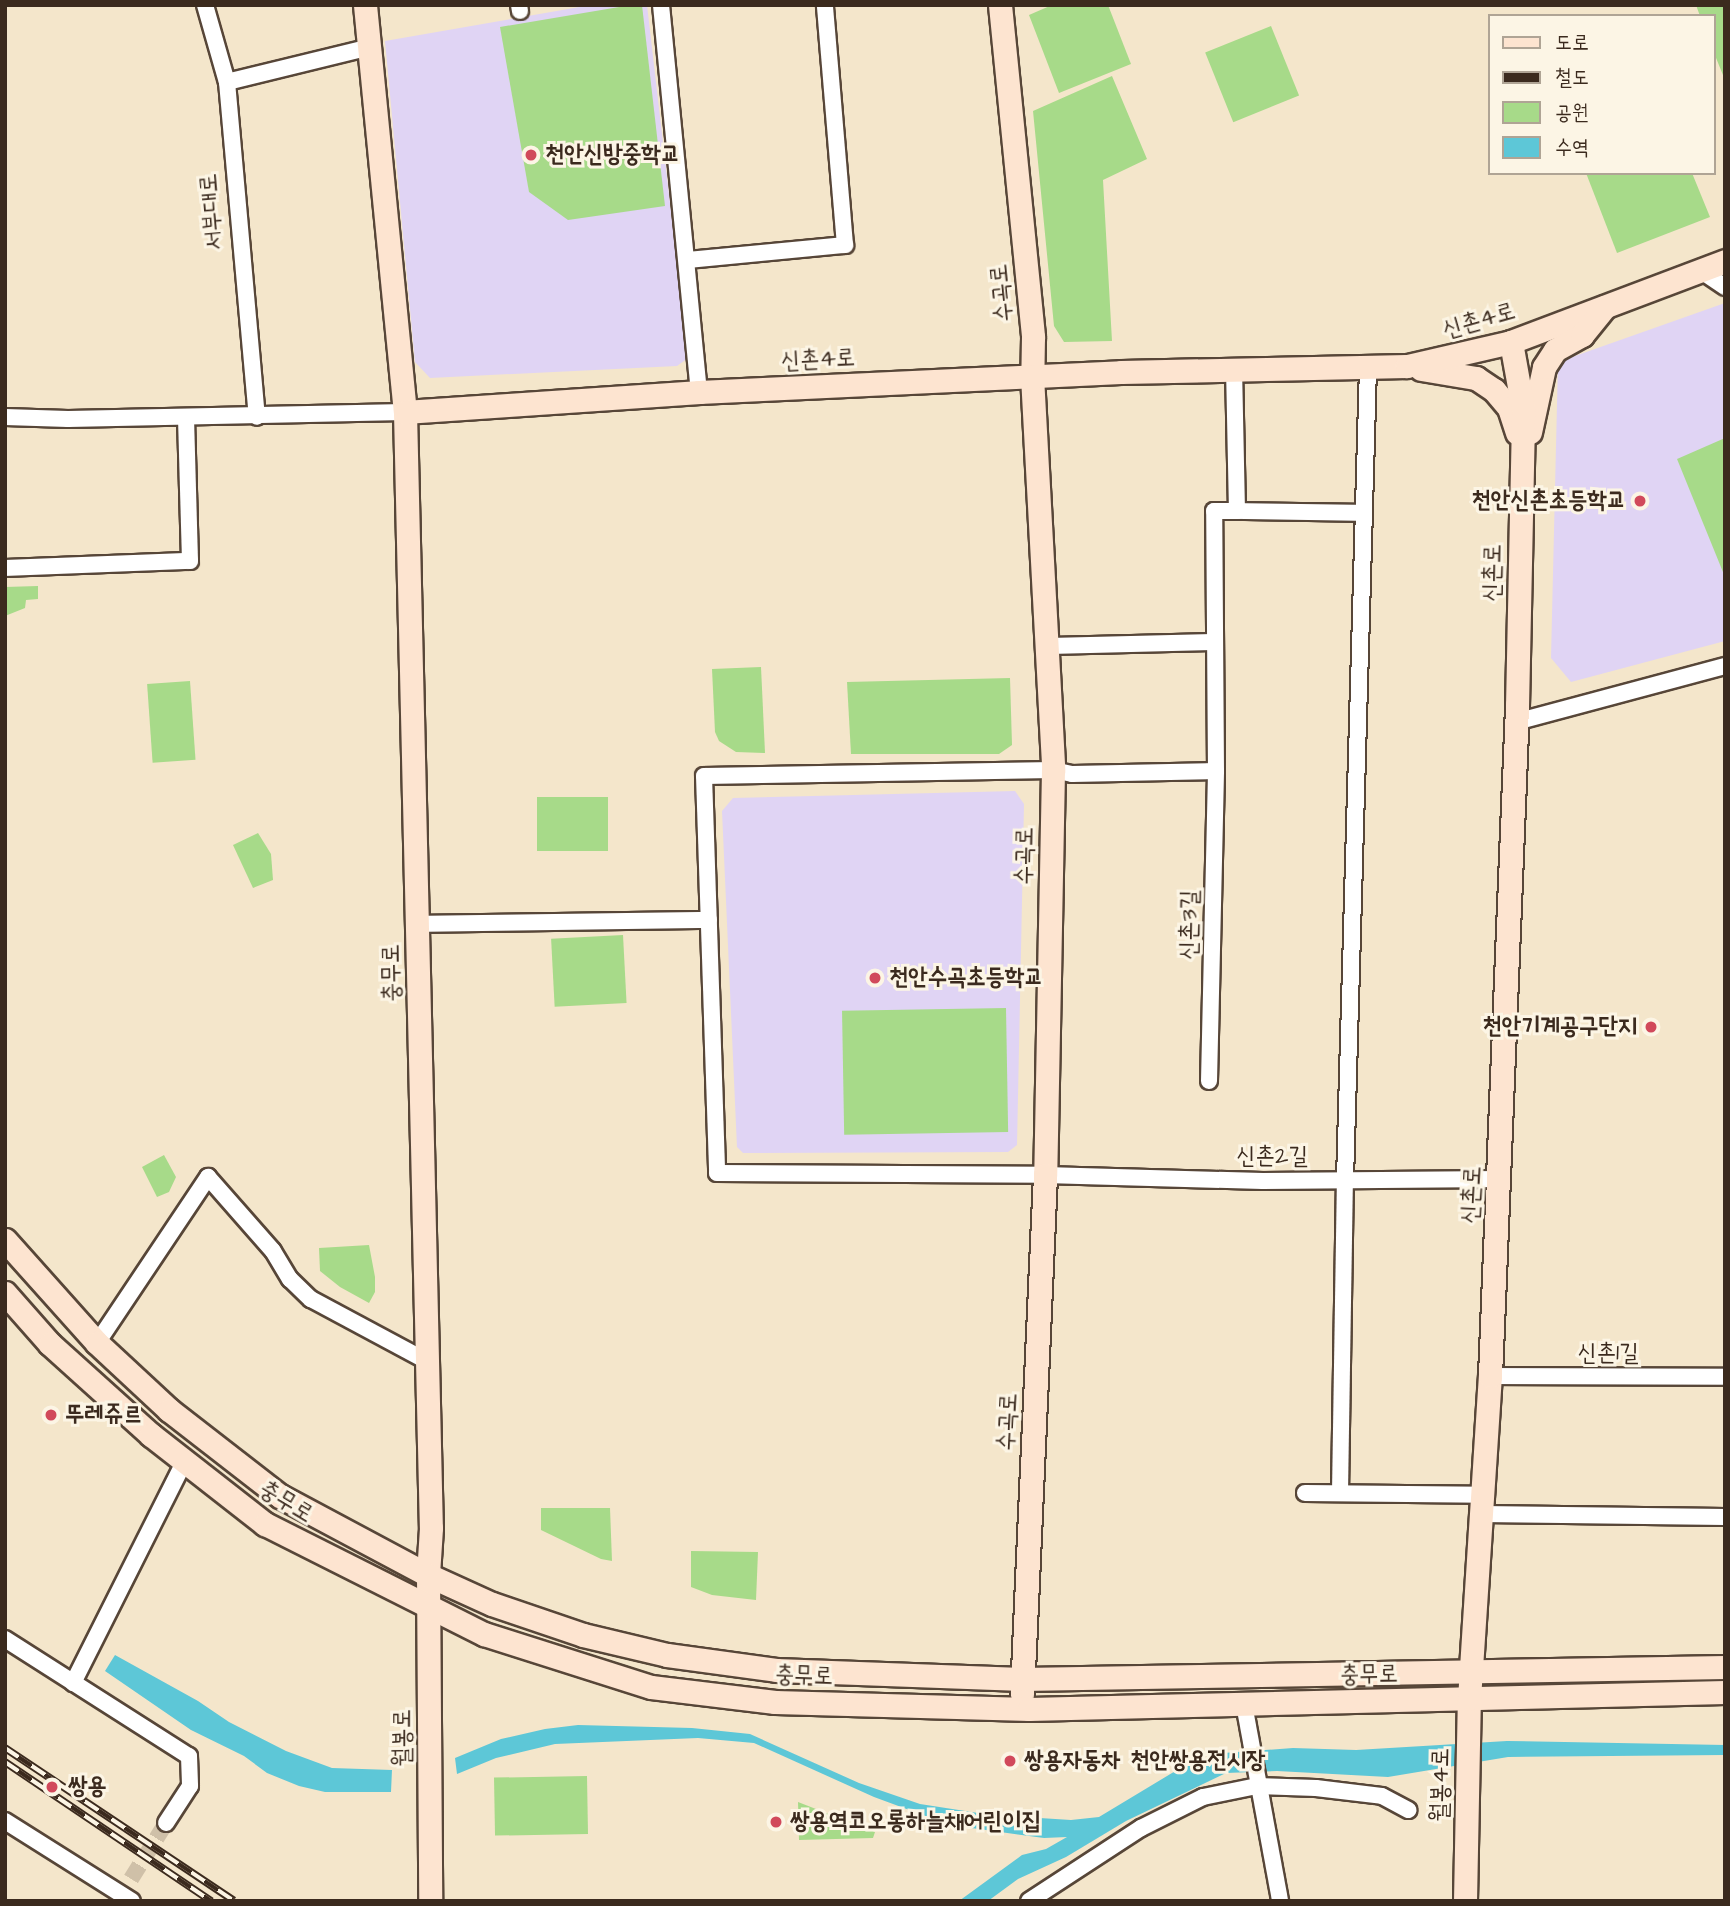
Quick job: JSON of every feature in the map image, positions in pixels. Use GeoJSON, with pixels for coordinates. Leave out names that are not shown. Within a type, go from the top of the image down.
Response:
{"type":"FeatureCollection","features":[{"type":"Feature","properties":{"kind":"street","name":"서부대로"},"geometry":{"type":"LineString","coordinates":[[205,5],[227,82],[257,417]]}},
{"type":"Feature","properties":{"kind":"street"},"geometry":{"type":"LineString","coordinates":[[5,417],[186,418],[405,412],[365,5]]}},
{"type":"Feature","properties":{"kind":"street"},"geometry":{"type":"LineString","coordinates":[[661,5],[699,392]]}},
{"type":"Feature","properties":{"kind":"street"},"geometry":{"type":"LineString","coordinates":[[688,260],[845,245],[825,5]]}},
{"type":"Feature","properties":{"kind":"street","name":"수곡로"},"geometry":{"type":"LineString","coordinates":[[1000,5],[1033,337],[1032,376],[1053,770],[1045,1175],[1022,1679],[1023,1709]]}},
{"type":"Feature","properties":{"kind":"street"},"geometry":{"type":"LineString","coordinates":[[227,82],[371,47]]}},
{"type":"Feature","properties":{"kind":"street","name":"신촌4로"},"geometry":{"type":"LineString","coordinates":[[405,412],[699,392],[1032,376],[1234,368],[1408,366],[1511,342],[1725,261]]}},
{"type":"Feature","properties":{"kind":"street"},"geometry":{"type":"LineString","coordinates":[[1700,270],[1725,287]]}},
{"type":"Feature","properties":{"kind":"street"},"geometry":{"type":"LineString","coordinates":[[1522,451],[1534,425],[1544,367],[1555,350],[1582,335],[1606,306]]}},
{"type":"Feature","properties":{"kind":"street","name":"신촌로"},"geometry":{"type":"LineString","coordinates":[[1472,1671],[1490,1376],[1516,722],[1523,409],[1511,342]]}},
{"type":"Feature","properties":{"kind":"street"},"geometry":{"type":"LineString","coordinates":[[1408,366],[1476,378],[1494,390],[1509,408],[1522,451]]}},
{"type":"Feature","properties":{"kind":"street"},"geometry":{"type":"LineString","coordinates":[[1340,1493],[1345,1180],[1368,367]]}},
{"type":"Feature","properties":{"kind":"street"},"geometry":{"type":"LineString","coordinates":[[1234,368],[1237,511]]}},
{"type":"Feature","properties":{"kind":"street","name":"충무로"},"geometry":{"type":"LineString","coordinates":[[405,412],[431,1528],[428,1576]]}},
{"type":"Feature","properties":{"kind":"street"},"geometry":{"type":"LineString","coordinates":[[5,568],[191,561],[186,418]]}},
{"type":"Feature","properties":{"kind":"street"},"geometry":{"type":"LineString","coordinates":[[418,924],[709,920],[705,776],[1053,770],[1072,774],[1216,771],[1213,511],[1364,513]]}},
{"type":"Feature","properties":{"kind":"street"},"geometry":{"type":"LineString","coordinates":[[1048,646],[1215,642]]}},
{"type":"Feature","properties":{"kind":"street"},"geometry":{"type":"LineString","coordinates":[[1516,722],[1725,666]]}},
{"type":"Feature","properties":{"kind":"street","name":"신촌3길"},"geometry":{"type":"LineString","coordinates":[[1209,1081],[1216,771]]}},
{"type":"Feature","properties":{"kind":"street","name":"신촌2길"},"geometry":{"type":"LineString","coordinates":[[709,920],[717,1173],[1345,1180],[1499,1179]]}},
{"type":"Feature","properties":{"kind":"street"},"geometry":{"type":"LineString","coordinates":[[97,1342],[208,1177],[273,1251],[290,1279],[311,1299],[425,1360]]}},
{"type":"Feature","properties":{"kind":"street","name":"충무로"},"geometry":{"type":"LineString","coordinates":[[5,1240],[97,1342],[169,1410],[280,1496],[428,1576],[492,1604],[583,1635],[667,1655],[776,1670],[1022,1679],[1725,1667]]}},
{"type":"Feature","properties":{"kind":"street","name":"충무로"},"geometry":{"type":"LineString","coordinates":[[5,1293],[50,1344],[184,1462],[265,1524],[484,1634],[651,1687],[775,1702],[1023,1709],[1725,1692]]}},
{"type":"Feature","properties":{"kind":"street","name":"신촌1길"},"geometry":{"type":"LineString","coordinates":[[1490,1376],[1725,1377]]}},
{"type":"Feature","properties":{"kind":"street"},"geometry":{"type":"LineString","coordinates":[[73,1684],[184,1462]]}},
{"type":"Feature","properties":{"kind":"street"},"geometry":{"type":"LineString","coordinates":[[1305,1493],[1725,1517]]}},
{"type":"Feature","properties":{"kind":"street","name":"월봉로"},"geometry":{"type":"LineString","coordinates":[[428,1576],[430,1901]]}},
{"type":"Feature","properties":{"kind":"street"},"geometry":{"type":"LineString","coordinates":[[5,1639],[188,1756],[190,1786],[166,1823]]}},
{"type":"Feature","properties":{"kind":"street","name":"월봉4로"},"geometry":{"type":"LineString","coordinates":[[1465,1901],[1469,1699],[1472,1671]]}},
{"type":"Feature","properties":{"kind":"street"},"geometry":{"type":"LineString","coordinates":[[1652,1694],[1690,1701],[1725,1702]]}},
{"type":"Feature","properties":{"kind":"street"},"geometry":{"type":"LineString","coordinates":[[1244,1704],[1248,1742],[1280,1901]]}},
{"type":"Feature","properties":{"kind":"street"},"geometry":{"type":"LineString","coordinates":[[1029,1901],[1177,1807],[1256,1782],[1352,1790],[1382,1796],[1408,1810]]}},
{"type":"Feature","properties":{"kind":"street"},"geometry":{"type":"LineString","coordinates":[[5,1821],[127,1897],[131,1879]]}},
{"type":"Feature","properties":{"kind":"shaded area","name":"천안신방중학교"},"geometry":{"type":"Polygon","coordinates":[[[591,5],[647,5],[688,358],[677,366],[430,378],[415,362],[385,41],[591,5]]]}},
{"type":"Feature","properties":{"kind":"shaded area","name":"천안신촌초등학교"},"geometry":{"type":"Polygon","coordinates":[[[1725,303],[1725,641],[1571,682],[1551,658],[1558,362],[1725,303]]]}},
{"type":"Feature","properties":{"kind":"shaded area","name":"천안수곡초등학교"},"geometry":{"type":"Polygon","coordinates":[[[1015,791],[1024,804],[1017,1145],[1008,1152],[743,1153],[737,1147],[722,811],[733,798],[1015,791]]]}},
{"type":"Feature","properties":{"kind":"green space"},"geometry":{"type":"Polygon","coordinates":[[[642,5],[665,206],[568,220],[529,192],[500,27],[642,5]]]}},
{"type":"Feature","properties":{"kind":"green space"},"geometry":{"type":"Polygon","coordinates":[[[1052,5],[1108,5],[1131,64],[1059,93],[1029,15],[1052,5]]]}},
{"type":"Feature","properties":{"kind":"green space"},"geometry":{"type":"Polygon","coordinates":[[[1696,5],[1725,5],[1725,80],[1716,58],[1716,14],[1699,14],[1696,5]]]}},
{"type":"Feature","properties":{"kind":"green space"},"geometry":{"type":"Polygon","coordinates":[[[1271,26],[1299,96],[1233,122],[1205,53],[1271,26]]]}},
{"type":"Feature","properties":{"kind":"green space"},"geometry":{"type":"Polygon","coordinates":[[[1112,76],[1147,159],[1103,180],[1112,341],[1064,342],[1054,326],[1033,111],[1112,76]]]}},
{"type":"Feature","properties":{"kind":"green space"},"geometry":{"type":"Polygon","coordinates":[[[1587,175],[1693,175],[1710,217],[1617,253],[1587,175]]]}},
{"type":"Feature","properties":{"kind":"green space"},"geometry":{"type":"Polygon","coordinates":[[[1725,438],[1725,577],[1677,459],[1725,438]]]}},
{"type":"Feature","properties":{"kind":"green space"},"geometry":{"type":"Polygon","coordinates":[[[38,586],[38,599],[26,600],[25,608],[5,616],[5,587],[38,586]]]}},
{"type":"Feature","properties":{"kind":"green space"},"geometry":{"type":"Polygon","coordinates":[[[761,667],[765,753],[736,752],[719,741],[715,732],[712,669],[761,667]]]}},
{"type":"Feature","properties":{"kind":"green space"},"geometry":{"type":"Polygon","coordinates":[[[1010,678],[1012,745],[999,754],[851,754],[847,682],[1010,678]]]}},
{"type":"Feature","properties":{"kind":"green space"},"geometry":{"type":"Polygon","coordinates":[[[190,681],[196,760],[153,763],[147,684],[190,681]]]}},
{"type":"Feature","properties":{"kind":"green space"},"geometry":{"type":"Polygon","coordinates":[[[537,797],[608,797],[608,851],[537,851],[537,797]]]}},
{"type":"Feature","properties":{"kind":"green space"},"geometry":{"type":"Polygon","coordinates":[[[258,833],[271,854],[273,880],[253,888],[233,845],[258,833]]]}},
{"type":"Feature","properties":{"kind":"green space"},"geometry":{"type":"Polygon","coordinates":[[[623,935],[627,1003],[555,1007],[551,939],[623,935]]]}},
{"type":"Feature","properties":{"kind":"green space"},"geometry":{"type":"Polygon","coordinates":[[[1006,1008],[1008,1132],[844,1135],[842,1011],[1006,1008]]]}},
{"type":"Feature","properties":{"kind":"green space"},"geometry":{"type":"Polygon","coordinates":[[[164,1155],[176,1177],[169,1192],[157,1197],[142,1167],[164,1155]]]}},
{"type":"Feature","properties":{"kind":"green space"},"geometry":{"type":"Polygon","coordinates":[[[369,1245],[375,1292],[369,1303],[340,1287],[320,1271],[319,1248],[369,1245]]]}},
{"type":"Feature","properties":{"kind":"green space"},"geometry":{"type":"Polygon","coordinates":[[[541,1508],[610,1508],[612,1561],[601,1559],[541,1530],[541,1508]]]}},
{"type":"Feature","properties":{"kind":"green space"},"geometry":{"type":"Polygon","coordinates":[[[691,1551],[758,1552],[756,1600],[712,1595],[691,1587],[691,1551]]]}},
{"type":"Feature","properties":{"kind":"green space"},"geometry":{"type":"Polygon","coordinates":[[[587,1776],[588,1834],[495,1836],[494,1778],[587,1776]]]}},
{"type":"Feature","properties":{"kind":"green space"},"geometry":{"type":"Polygon","coordinates":[[[798,1802],[875,1832],[873,1838],[799,1840],[798,1802]]]}},
{"type":"Feature","properties":{"kind":"water"},"geometry":{"type":"Polygon","coordinates":[[[115,1655],[198,1701],[229,1722],[286,1751],[332,1768],[392,1770],[391,1792],[325,1792],[299,1786],[267,1773],[244,1756],[191,1730],[105,1671],[115,1655]]]}},
{"type":"Feature","properties":{"kind":"water"},"geometry":{"type":"Polygon","coordinates":[[[578,1725],[692,1728],[750,1734],[859,1783],[920,1804],[991,1815],[1071,1820],[1099,1817],[1177,1770],[1223,1753],[1293,1748],[1356,1750],[1507,1741],[1725,1745],[1725,1755],[1508,1757],[1388,1777],[1277,1771],[1226,1773],[1126,1821],[1066,1857],[1018,1879],[988,1901],[959,1901],[1022,1855],[1046,1849],[1067,1837],[1044,1838],[950,1825],[874,1797],[754,1743],[698,1738],[555,1744],[496,1758],[457,1774],[455,1758],[501,1739],[578,1725]]]}},
{"type":"Feature","properties":{"kind":"tunnel"},"geometry":{"type":"LineString","coordinates":[[131,1879],[166,1823]]}},
{"type":"Feature","properties":{"kind":"railway"},"geometry":{"type":"LineString","coordinates":[[5,1748],[234,1901]]}},
{"type":"Feature","properties":{"kind":"railway"},"geometry":{"type":"LineString","coordinates":[[5,1762],[211,1901]]}},
{"type":"Feature","properties":{"kind":"place","name":"천안신방중학교"},"geometry":{"type":"Point","coordinates":[531,155]}},
{"type":"Feature","properties":{"kind":"place","name":"천안신촌초등학교"},"geometry":{"type":"Point","coordinates":[1640,501]}},
{"type":"Feature","properties":{"kind":"place","name":"천안수곡초등학교"},"geometry":{"type":"Point","coordinates":[875,978]}},
{"type":"Feature","properties":{"kind":"place","name":"천안기계공구단지"},"geometry":{"type":"Point","coordinates":[1651,1027]}},
{"type":"Feature","properties":{"kind":"place","name":"뚜레쥬르"},"geometry":{"type":"Point","coordinates":[51,1415]}},
{"type":"Feature","properties":{"kind":"place","name":"쌍용자동차 천안쌍용전시장"},"geometry":{"type":"Point","coordinates":[1010,1761]}},
{"type":"Feature","properties":{"kind":"place","name":"쌍용"},"geometry":{"type":"Point","coordinates":[52,1787]}},
{"type":"Feature","properties":{"kind":"place","name":"쌍용역코오롱하늘채어린이집"},"geometry":{"type":"Point","coordinates":[776,1822]}}]}
